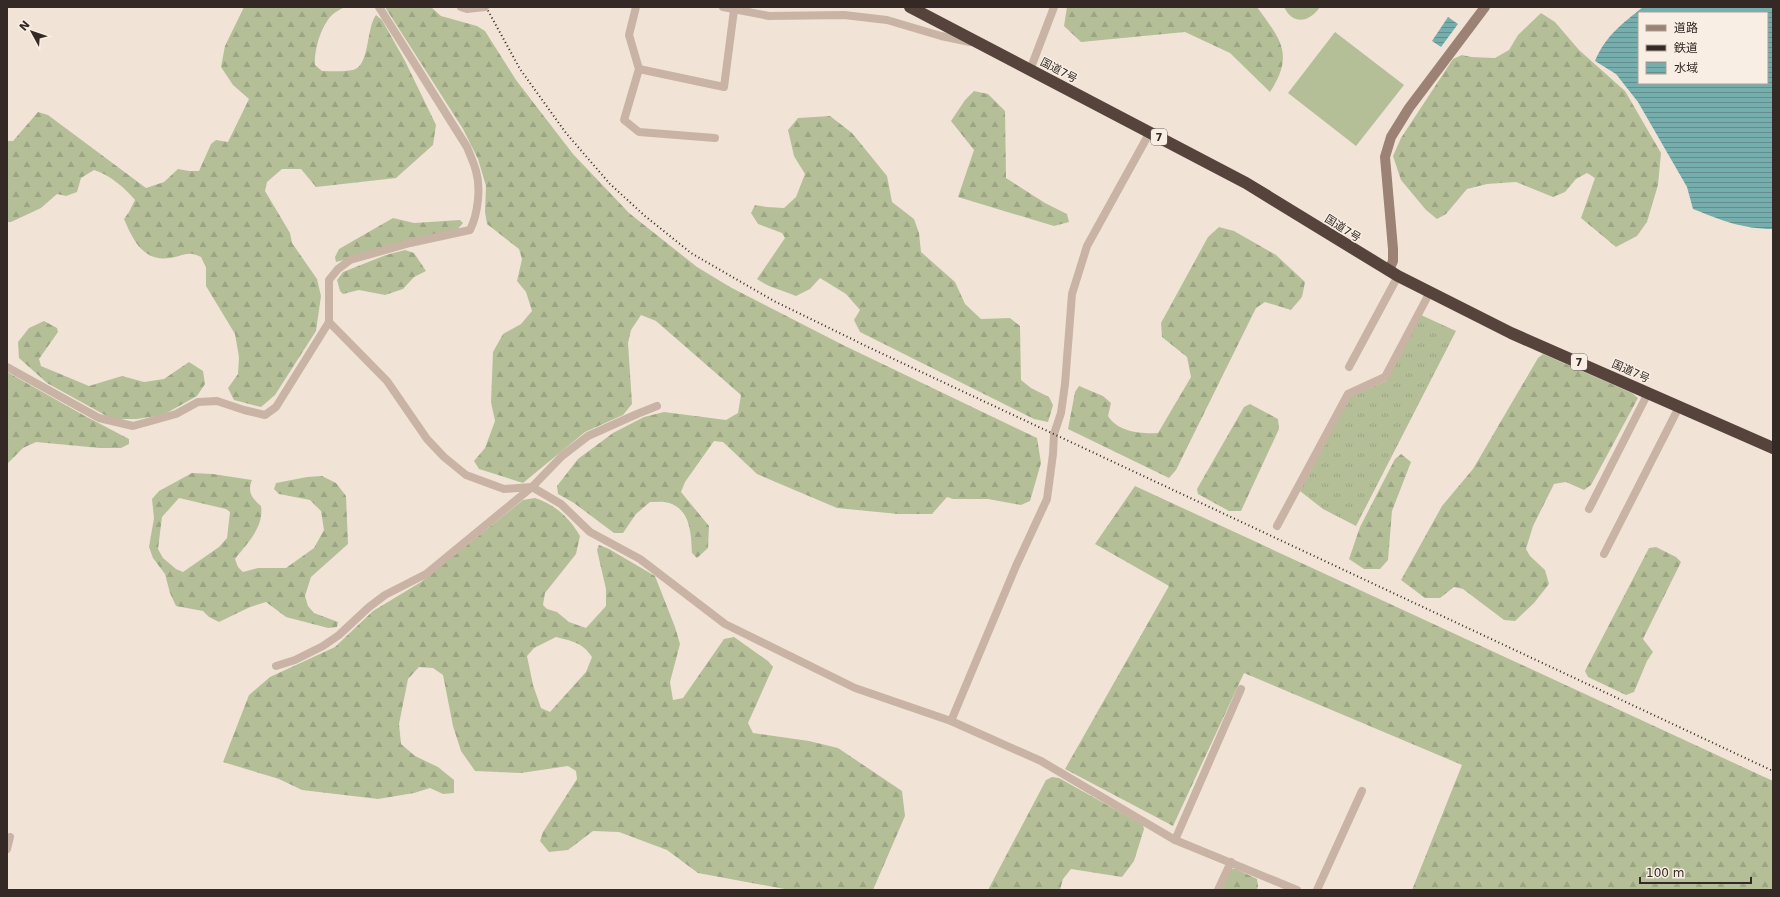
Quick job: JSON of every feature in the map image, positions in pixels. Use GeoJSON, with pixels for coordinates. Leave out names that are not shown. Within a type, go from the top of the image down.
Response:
{"type":"FeatureCollection","features":[{"type":"Feature","properties":{"kind":"highway","name":"国道7号"},"geometry":{"type":"LineString","coordinates":[[910,7],[924,11],[976,43],[1150,132],[1246,184],[1394,273],[1510,333],[1773,448]]}},
{"type":"Feature","properties":{"kind":"street"},"geometry":{"type":"LineString","coordinates":[[7,367],[99,418],[133,426],[176,414],[198,402],[217,401],[265,415],[276,407],[329,322],[329,280],[338,269],[350,260],[410,243],[470,230],[475,220],[478,189],[477,172],[467,147],[379,7]]}},
{"type":"Feature","properties":{"kind":"street"},"geometry":{"type":"LineString","coordinates":[[464,8],[485,7]]}},
{"type":"Feature","properties":{"kind":"street"},"geometry":{"type":"LineString","coordinates":[[636,7],[629,35],[639,69],[624,120],[639,132],[715,138]]}},
{"type":"Feature","properties":{"kind":"street"},"geometry":{"type":"LineString","coordinates":[[723,7],[769,16],[844,15],[887,20],[941,36],[976,43]]}},
{"type":"Feature","properties":{"kind":"street"},"geometry":{"type":"LineString","coordinates":[[1030,70],[1054,7]]}},
{"type":"Feature","properties":{"kind":"street"},"geometry":{"type":"LineString","coordinates":[[1349,367],[1394,273],[1385,158],[1391,137],[1409,108],[1485,7]]}},
{"type":"Feature","properties":{"kind":"street"},"geometry":{"type":"LineString","coordinates":[[639,69],[724,87],[734,10]]}},
{"type":"Feature","properties":{"kind":"street"},"geometry":{"type":"LineString","coordinates":[[951,721],[1016,566],[1047,499],[1054,434],[1061,413],[1065,384],[1072,294],[1087,246],[1150,132]]}},
{"type":"Feature","properties":{"kind":"street"},"geometry":{"type":"LineString","coordinates":[[1276,526],[1348,394],[1385,377],[1430,292]]}},
{"type":"Feature","properties":{"kind":"street"},"geometry":{"type":"LineString","coordinates":[[329,322],[387,381],[427,439],[444,457],[466,475],[504,489],[532,487],[561,504],[590,532],[640,558],[725,624],[855,688],[951,721],[1041,761],[1175,840],[1297,890]]}},
{"type":"Feature","properties":{"kind":"street"},"geometry":{"type":"LineString","coordinates":[[1589,509],[1648,393]]}},
{"type":"Feature","properties":{"kind":"street"},"geometry":{"type":"LineString","coordinates":[[276,666],[295,660],[323,646],[339,635],[369,607],[426,574],[532,487],[562,456],[588,436],[657,406]]}},
{"type":"Feature","properties":{"kind":"street"},"geometry":{"type":"LineString","coordinates":[[1604,554],[1679,407]]}},
{"type":"Feature","properties":{"kind":"street"},"geometry":{"type":"LineString","coordinates":[[1175,840],[1241,689]]}},
{"type":"Feature","properties":{"kind":"street"},"geometry":{"type":"LineString","coordinates":[[1317,890],[1362,791]]}},
{"type":"Feature","properties":{"kind":"street"},"geometry":{"type":"LineString","coordinates":[[7,849],[10,837]]}},
{"type":"Feature","properties":{"kind":"street"},"geometry":{"type":"LineString","coordinates":[[1218,890],[1231,862]]}},
{"type":"Feature","properties":{"kind":"green space"},"geometry":{"type":"Polygon","coordinates":[[[244,7],[345,7],[332,15],[319,38],[315,65],[322,71],[349,71],[358,67],[365,54],[373,21],[376,15],[382,20],[405,61],[436,125],[433,145],[396,178],[316,187],[301,169],[282,169],[267,182],[265,191],[290,233],[292,243],[317,279],[321,296],[316,331],[275,395],[261,407],[234,400],[228,388],[238,374],[239,357],[235,334],[206,286],[206,267],[201,257],[186,254],[170,258],[153,257],[140,248],[131,235],[124,219],[135,200],[117,182],[94,170],[81,178],[77,192],[66,196],[57,194],[41,208],[11,222],[7,222],[7,141],[13,141],[38,112],[48,115],[146,188],[164,182],[178,169],[199,171],[211,144],[216,140],[228,142],[249,99],[233,85],[221,67],[225,46],[244,7]]]}},
{"type":"Feature","properties":{"kind":"green space"},"geometry":{"type":"Polygon","coordinates":[[[385,7],[431,7],[441,16],[477,26],[485,31],[516,80],[573,154],[629,213],[697,267],[730,287],[843,345],[1037,438],[1041,463],[1030,501],[1021,505],[988,499],[953,499],[947,497],[932,514],[898,514],[837,508],[757,474],[723,442],[714,441],[685,482],[681,492],[709,526],[708,548],[697,558],[692,553],[690,531],[686,517],[676,506],[665,502],[650,502],[636,514],[623,533],[614,533],[574,503],[558,494],[557,486],[578,459],[613,433],[644,417],[664,412],[726,420],[738,413],[741,395],[656,321],[641,315],[631,330],[628,343],[632,404],[623,415],[585,432],[523,483],[479,469],[474,461],[485,448],[495,421],[491,402],[493,352],[503,334],[521,324],[532,311],[526,292],[517,281],[522,259],[519,249],[487,224],[485,212],[486,186],[478,159],[463,129],[385,7]]]}},
{"type":"Feature","properties":{"kind":"green space"},"geometry":{"type":"Polygon","coordinates":[[[1067,7],[1257,7],[1272,28],[1282,47],[1282,67],[1278,79],[1270,92],[1230,53],[1185,32],[1081,42],[1064,26],[1067,7]]]}},
{"type":"Feature","properties":{"kind":"green space"},"geometry":{"type":"Polygon","coordinates":[[[1284,7],[1320,7],[1307,19],[1302,20],[1292,17],[1284,7]]]}},
{"type":"Feature","properties":{"kind":"green space"},"geometry":{"type":"Polygon","coordinates":[[[1541,13],[1555,22],[1579,50],[1625,91],[1661,153],[1658,185],[1647,222],[1637,236],[1616,247],[1581,218],[1595,178],[1587,173],[1576,179],[1565,192],[1553,197],[1516,182],[1487,184],[1467,189],[1446,214],[1437,219],[1426,210],[1401,180],[1393,156],[1401,138],[1453,59],[1462,55],[1495,58],[1509,50],[1518,35],[1541,13]]]}},
{"type":"Feature","properties":{"kind":"green space"},"geometry":{"type":"Polygon","coordinates":[[[1335,32],[1404,85],[1356,146],[1288,93],[1335,32]]]}},
{"type":"Feature","properties":{"kind":"green space"},"geometry":{"type":"Polygon","coordinates":[[[974,91],[988,94],[1005,111],[1006,178],[1045,203],[1067,214],[1069,222],[1054,226],[958,197],[974,150],[951,121],[965,100],[974,91]]]}},
{"type":"Feature","properties":{"kind":"green space"},"geometry":{"type":"Polygon","coordinates":[[[830,116],[852,133],[887,176],[892,202],[914,219],[919,233],[921,252],[955,282],[965,304],[981,319],[1010,318],[1020,326],[1021,380],[1031,388],[1049,397],[1053,405],[1048,422],[1034,419],[860,332],[854,320],[860,310],[846,294],[820,278],[810,289],[796,296],[771,287],[757,279],[785,238],[782,233],[758,224],[751,213],[755,205],[784,208],[796,197],[805,174],[794,156],[788,130],[798,118],[830,116]]]}},
{"type":"Feature","properties":{"kind":"green space"},"geometry":{"type":"Polygon","coordinates":[[[393,218],[414,223],[460,220],[463,223],[457,230],[336,262],[335,257],[339,249],[393,218]]]}},
{"type":"Feature","properties":{"kind":"green space"},"geometry":{"type":"Polygon","coordinates":[[[1219,227],[1234,231],[1276,255],[1305,282],[1302,297],[1291,310],[1265,302],[1256,308],[1176,470],[1169,478],[1068,429],[1075,392],[1079,386],[1103,396],[1111,403],[1108,416],[1118,426],[1124,429],[1144,433],[1158,433],[1191,377],[1187,357],[1162,337],[1161,323],[1208,237],[1219,227]]]}},
{"type":"Feature","properties":{"kind":"green space"},"geometry":{"type":"Polygon","coordinates":[[[405,250],[414,253],[426,271],[414,277],[403,289],[385,295],[359,290],[343,294],[340,291],[337,280],[343,272],[386,255],[405,250]]]}},
{"type":"Feature","properties":{"kind":"green space"},"geometry":{"type":"Polygon","coordinates":[[[1421,315],[1456,331],[1356,526],[1323,509],[1300,491],[1350,397],[1386,381],[1421,315]]]}},
{"type":"Feature","properties":{"kind":"green space"},"geometry":{"type":"Polygon","coordinates":[[[44,321],[57,328],[58,332],[39,359],[41,366],[89,386],[122,376],[144,382],[164,379],[189,362],[203,371],[205,384],[197,396],[163,415],[137,419],[112,419],[47,383],[19,358],[18,342],[29,328],[44,321]]]}},
{"type":"Feature","properties":{"kind":"green space"},"geometry":{"type":"Polygon","coordinates":[[[1543,354],[1632,393],[1638,398],[1591,485],[1584,490],[1566,482],[1554,484],[1533,526],[1526,549],[1530,556],[1545,570],[1549,584],[1534,603],[1515,621],[1504,620],[1463,589],[1454,587],[1440,598],[1425,598],[1401,580],[1442,506],[1473,469],[1538,358],[1543,354]]]}},
{"type":"Feature","properties":{"kind":"green space"},"geometry":{"type":"Polygon","coordinates":[[[7,372],[129,439],[129,444],[121,448],[100,448],[36,442],[23,448],[7,464],[7,372]]]}},
{"type":"Feature","properties":{"kind":"green space"},"geometry":{"type":"Polygon","coordinates":[[[1250,404],[1278,419],[1279,429],[1241,511],[1229,511],[1198,494],[1197,489],[1244,407],[1250,404]]]}},
{"type":"Feature","properties":{"kind":"green space"},"geometry":{"type":"Polygon","coordinates":[[[1401,454],[1411,462],[1392,511],[1388,560],[1380,569],[1364,569],[1349,559],[1360,527],[1395,459],[1401,454]]]}},
{"type":"Feature","properties":{"kind":"green space"},"geometry":{"type":"Polygon","coordinates":[[[192,473],[213,474],[252,480],[250,491],[255,500],[261,506],[261,514],[260,521],[254,535],[235,559],[238,567],[243,572],[258,568],[286,568],[314,548],[324,530],[321,511],[310,500],[279,494],[274,489],[276,483],[307,477],[322,476],[336,483],[346,496],[348,544],[311,577],[305,596],[308,606],[314,613],[338,622],[337,627],[328,628],[286,617],[266,602],[250,607],[219,622],[209,617],[203,611],[176,606],[170,593],[165,574],[153,558],[149,547],[154,518],[152,499],[159,491],[192,473]],[[179,498],[162,517],[158,549],[163,558],[176,569],[183,572],[219,547],[227,538],[230,512],[226,509],[179,498]]]}},
{"type":"Feature","properties":{"kind":"green space"},"geometry":{"type":"Polygon","coordinates":[[[1135,486],[1773,781],[1773,890],[1412,890],[1462,765],[1244,673],[1173,826],[1065,769],[1169,586],[1095,544],[1135,486]]]}},
{"type":"Feature","properties":{"kind":"green space"},"geometry":{"type":"Polygon","coordinates":[[[535,498],[549,504],[561,512],[576,529],[580,536],[576,554],[545,593],[543,605],[547,609],[557,612],[569,622],[586,628],[606,606],[606,589],[597,550],[599,545],[609,549],[655,576],[680,644],[670,682],[673,700],[683,698],[724,639],[734,637],[768,661],[773,667],[748,723],[753,733],[809,741],[838,748],[902,791],[905,816],[873,890],[790,890],[698,873],[667,850],[619,832],[593,831],[568,850],[549,852],[540,841],[543,832],[577,779],[576,771],[568,766],[521,773],[475,771],[461,751],[453,726],[443,675],[433,668],[419,667],[408,679],[399,724],[401,744],[415,756],[438,767],[454,780],[454,793],[443,794],[430,788],[414,793],[378,799],[302,790],[279,779],[223,762],[249,695],[270,677],[335,647],[373,611],[421,582],[523,500],[535,498]],[[556,637],[534,648],[527,656],[533,685],[541,708],[550,712],[586,672],[592,657],[589,652],[572,641],[556,637]]]}},
{"type":"Feature","properties":{"kind":"green space"},"geometry":{"type":"Polygon","coordinates":[[[1656,547],[1676,557],[1681,562],[1643,639],[1653,652],[1647,661],[1634,692],[1626,695],[1588,677],[1585,671],[1649,548],[1656,547]]]}},
{"type":"Feature","properties":{"kind":"green space"},"geometry":{"type":"Polygon","coordinates":[[[1052,777],[1059,778],[1143,825],[1144,829],[1134,861],[1122,877],[1071,869],[1063,879],[1060,890],[988,890],[1046,780],[1052,777]]]}},
{"type":"Feature","properties":{"kind":"green space"},"geometry":{"type":"Polygon","coordinates":[[[1231,869],[1236,869],[1257,879],[1257,890],[1222,890],[1231,869]]]}},
{"type":"Feature","properties":{"kind":"water"},"geometry":{"type":"Polygon","coordinates":[[[1643,7],[1773,7],[1773,229],[1741,226],[1693,209],[1687,187],[1638,102],[1616,74],[1595,61],[1609,37],[1643,7]]]}},
{"type":"Feature","properties":{"kind":"water"},"geometry":{"type":"Polygon","coordinates":[[[1448,17],[1458,24],[1441,47],[1432,41],[1448,17]]]}},
{"type":"Feature","properties":{"kind":"railway"},"geometry":{"type":"LineString","coordinates":[[486,7],[520,69],[566,133],[610,184],[645,216],[691,253],[774,301],[868,347],[1773,771]]}}]}
